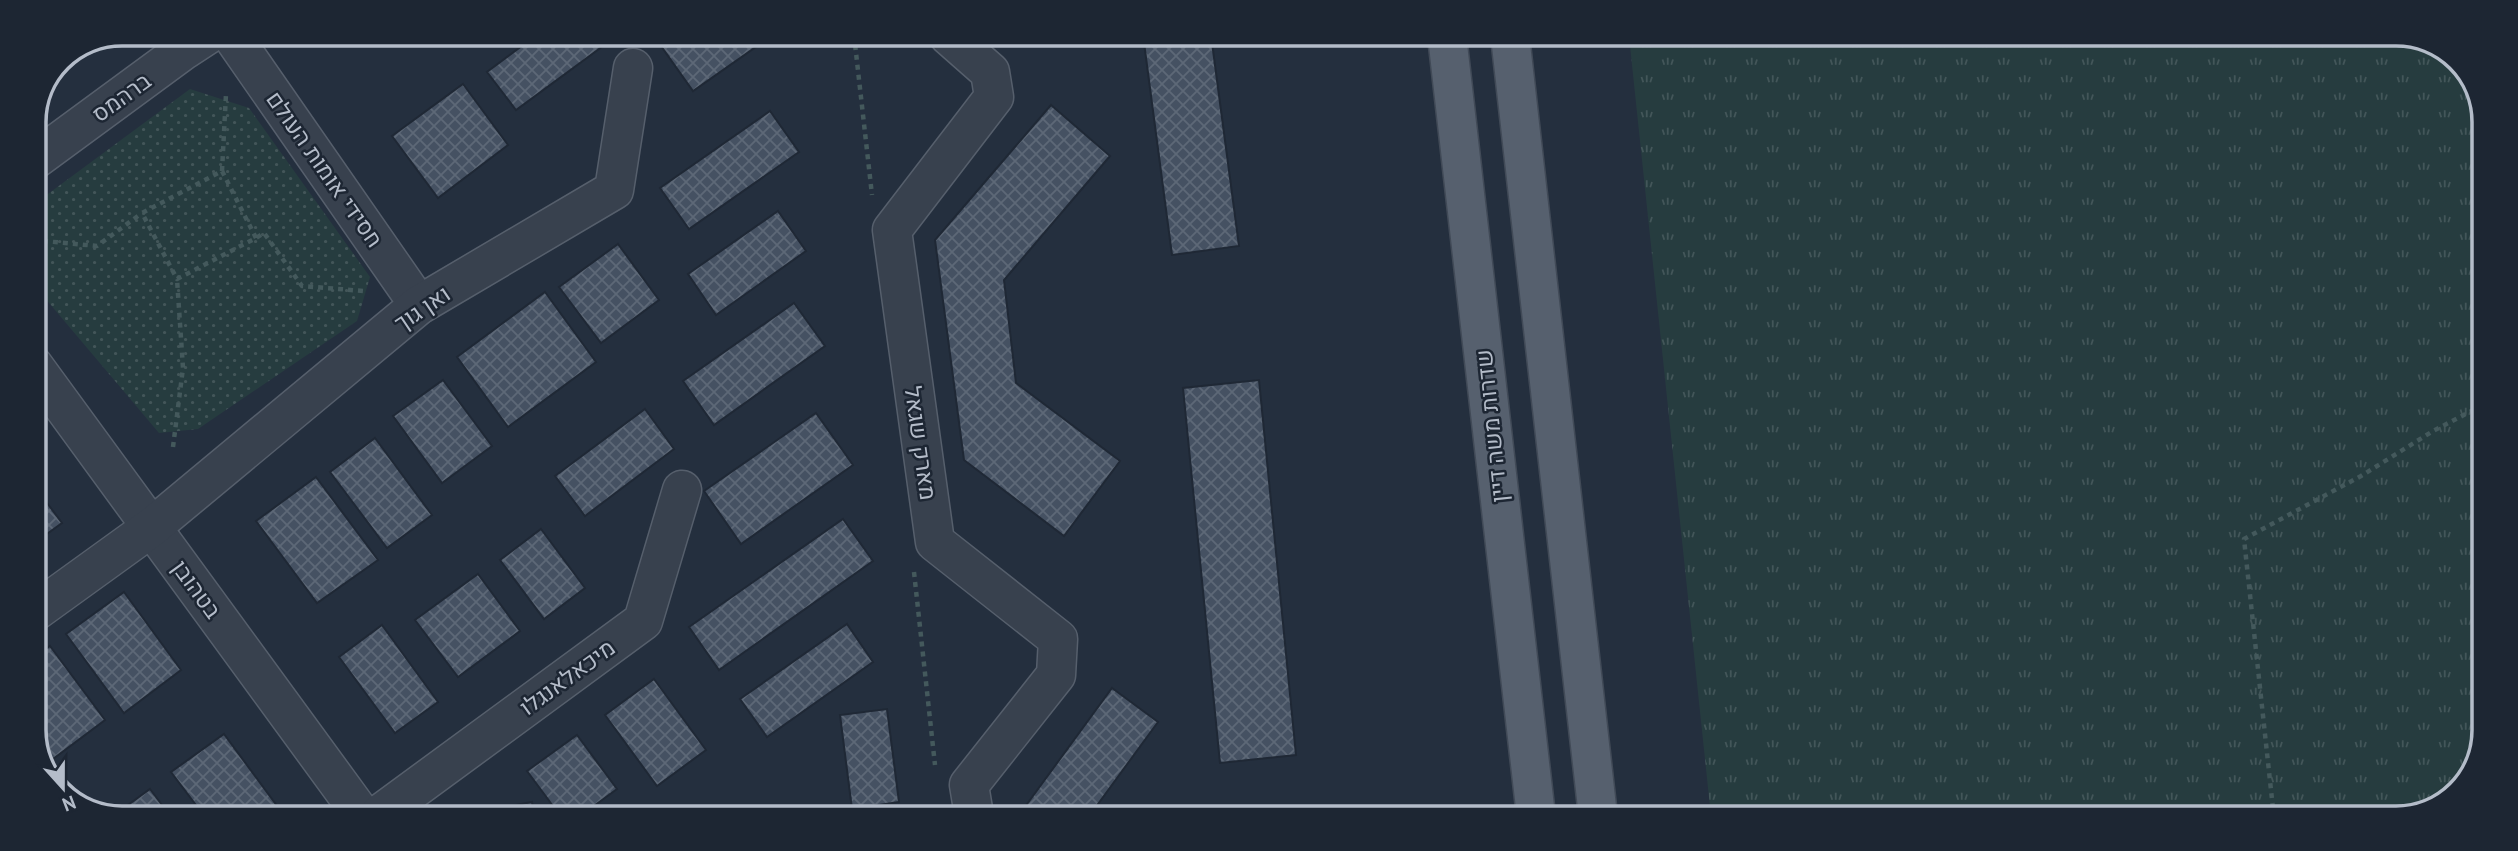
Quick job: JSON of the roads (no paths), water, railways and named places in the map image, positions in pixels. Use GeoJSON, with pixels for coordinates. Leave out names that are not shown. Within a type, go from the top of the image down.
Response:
{"type":"FeatureCollection","features":[{"type":"Feature","properties":{"kind":"main road","name":"שדרות משה דיין"},"geometry":{"type":"LineString","coordinates":[[1448,46],[1534,806]]}},
{"type":"Feature","properties":{"kind":"main road"},"geometry":{"type":"LineString","coordinates":[[1511,46],[1597,806]]}},
{"type":"Feature","properties":{"kind":"street","name":"ברהמס"},"geometry":{"type":"LineString","coordinates":[[46,152],[190,46]]}},
{"type":"Feature","properties":{"kind":"street","name":"חסידי אומות העולם"},"geometry":{"type":"LineString","coordinates":[[239,46],[410,293]]}},
{"type":"Feature","properties":{"kind":"street","name":"מארק שגאל"},"geometry":{"type":"LineString","coordinates":[[960,46],[990,72],[994,97],[892,230],[935,542],[1058,639],[1056,675],[969,785],[972,806]]}},
{"type":"Feature","properties":{"kind":"street","name":"ואן גוך"},"geometry":{"type":"LineString","coordinates":[[46,604],[152,527],[410,293],[614,190],[633,68]]}},
{"type":"Feature","properties":{"kind":"street","name":"בטהובן"},"geometry":{"type":"LineString","coordinates":[[46,383],[355,806]]}},
{"type":"Feature","properties":{"kind":"street","name":"מיכאלאנגלו"},"geometry":{"type":"LineString","coordinates":[[391,806],[643,621],[682,490]]}}]}
